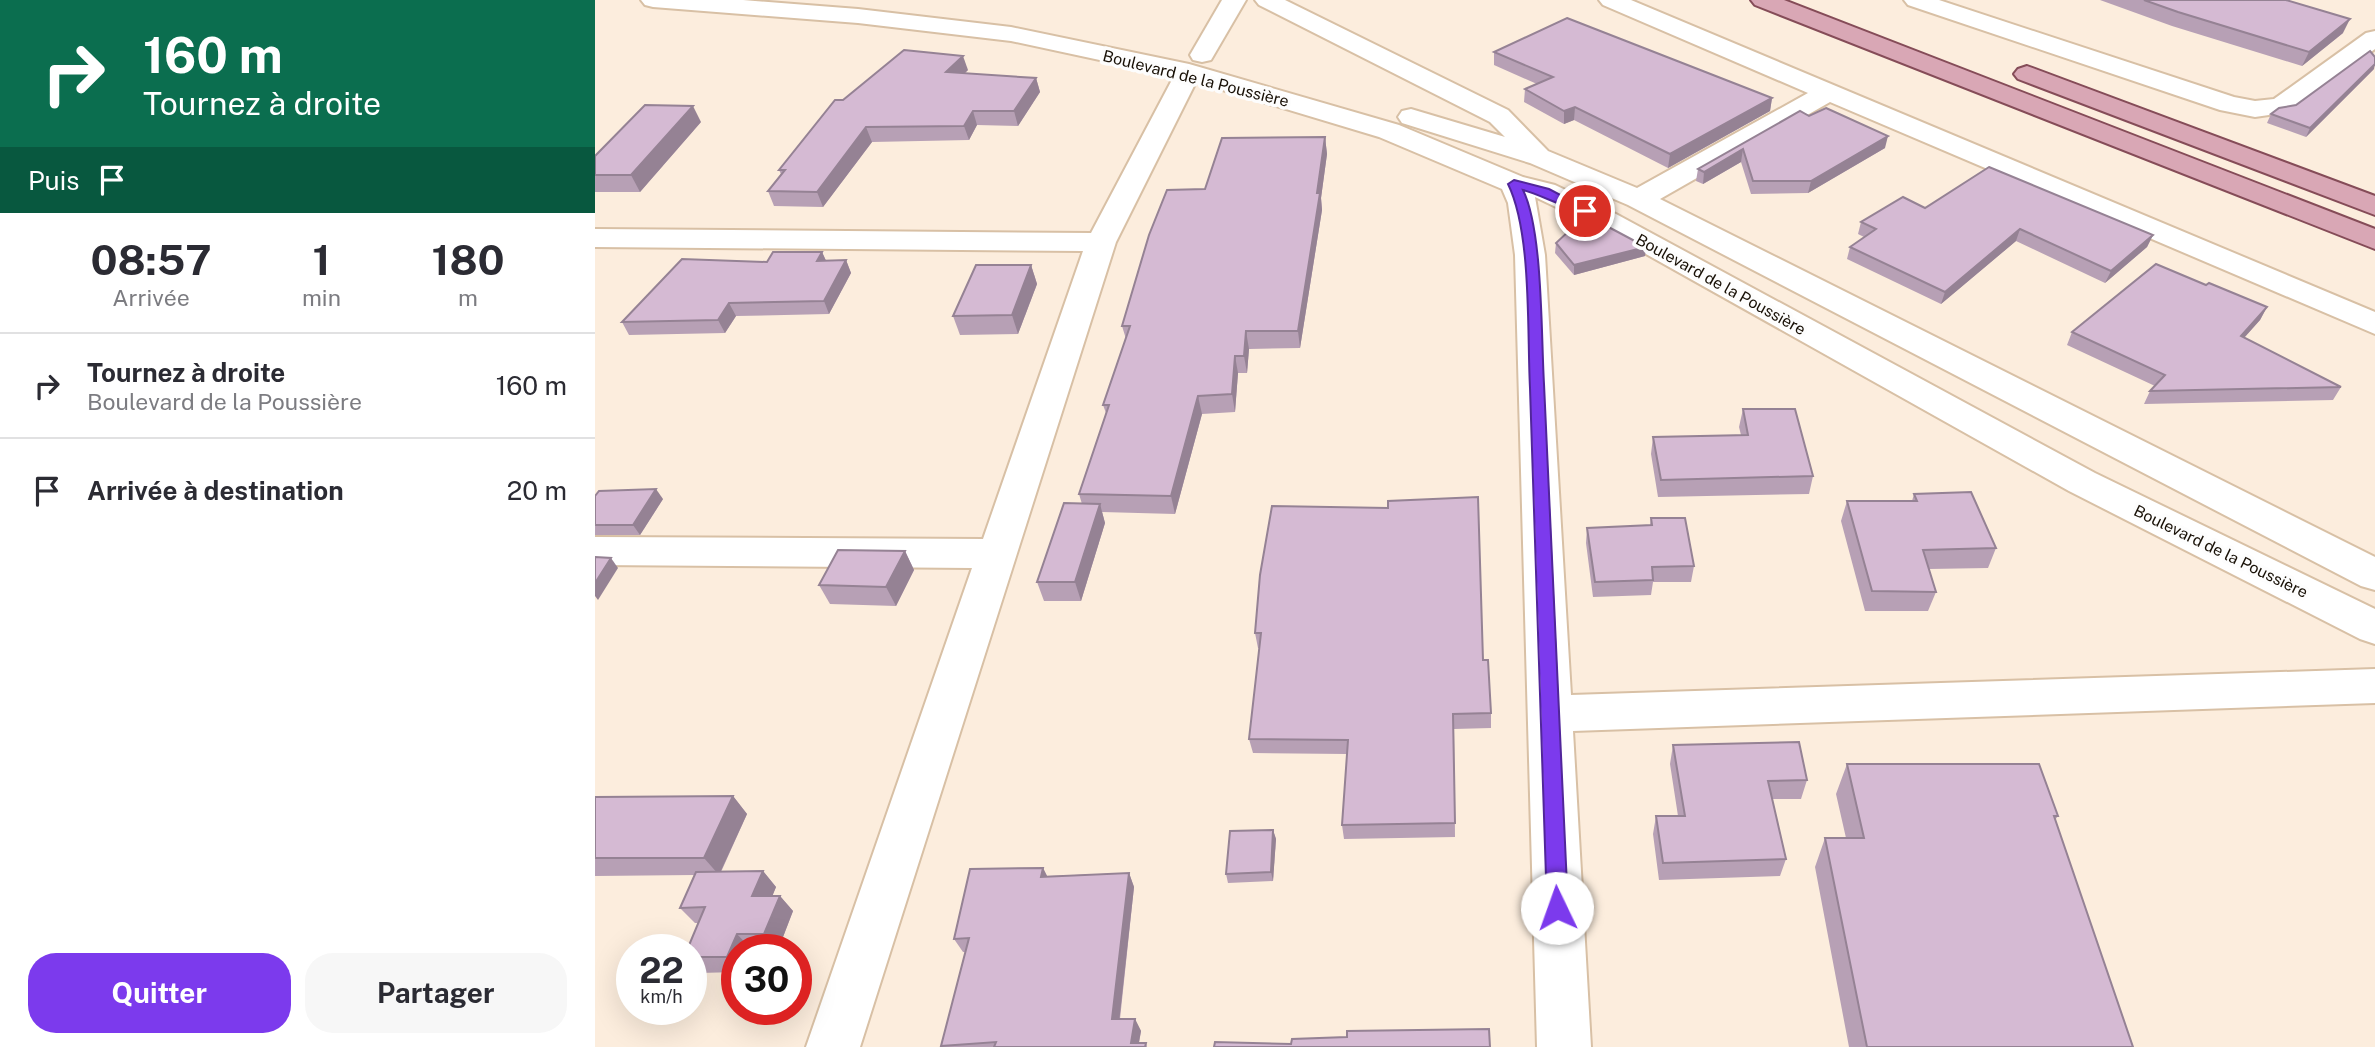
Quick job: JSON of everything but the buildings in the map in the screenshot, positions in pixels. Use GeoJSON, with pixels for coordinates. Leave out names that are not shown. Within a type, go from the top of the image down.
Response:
{"type":"FeatureCollection","features":[{"type":"Feature","properties":{"kind":"main road"},"geometry":{"type":"LineString","coordinates":[[1763,0],[2375,240]]}},
{"type":"Feature","properties":{"kind":"main road"},"geometry":{"type":"LineString","coordinates":[[1826,0],[1913,32]]}},
{"type":"Feature","properties":{"kind":"main road"},"geometry":{"type":"LineString","coordinates":[[2000,64],[2375,206]]}},
{"type":"Feature","properties":{"kind":"street","name":"Boulevard de la Poussière"},"geometry":{"type":"LineString","coordinates":[[653,0],[858,16],[1011,34],[1196,64]]}},
{"type":"Feature","properties":{"kind":"street","name":"Boulevard de la Poussière"},"geometry":{"type":"LineString","coordinates":[[839,0],[1032,20],[1196,64],[1389,131],[1638,200],[2375,575]]}},
{"type":"Feature","properties":{"kind":"street"},"geometry":{"type":"LineString","coordinates":[[833,1047],[1101,242],[1196,64],[1234,0]]}},
{"type":"Feature","properties":{"kind":"street"},"geometry":{"type":"LineString","coordinates":[[1267,0],[1499,116],[1527,170],[1523,202],[1530,255],[1544,541],[1548,714],[1564,1047]]}},
{"type":"Feature","properties":{"kind":"street"},"geometry":{"type":"LineString","coordinates":[[1611,0],[2375,324]]}},
{"type":"Feature","properties":{"kind":"street"},"geometry":{"type":"LineString","coordinates":[[1916,0],[2229,104],[2255,109],[2281,106],[2375,38]]}},
{"type":"Feature","properties":{"kind":"street"},"geometry":{"type":"LineString","coordinates":[[2351,22],[2375,29]]}},
{"type":"Feature","properties":{"kind":"street"},"geometry":{"type":"LineString","coordinates":[[1638,200],[1831,92]]}},
{"type":"Feature","properties":{"kind":"street","name":"Boulevard de la Poussière"},"geometry":{"type":"LineString","coordinates":[[1527,170],[1545,191],[1606,220],[2082,482],[2375,628]]}},
{"type":"Feature","properties":{"kind":"street"},"geometry":{"type":"LineString","coordinates":[[595,238],[1101,242]]}},
{"type":"Feature","properties":{"kind":"street"},"geometry":{"type":"LineString","coordinates":[[595,551],[996,554]]}},
{"type":"Feature","properties":{"kind":"street"},"geometry":{"type":"LineString","coordinates":[[1548,714],[2375,686]]}},
{"type":"Feature","properties":{"kind":"route"},"geometry":{"type":"LineString","coordinates":[[1557,908],[1548,714],[1544,541],[1530,255],[1523,202],[1514,184],[1545,191],[1585,211]]}}]}
